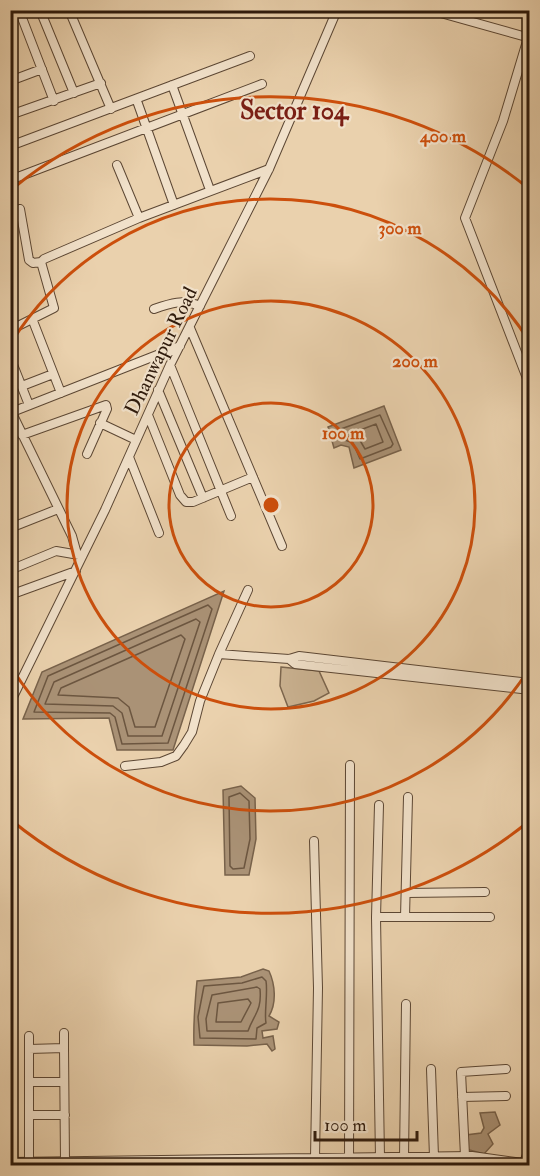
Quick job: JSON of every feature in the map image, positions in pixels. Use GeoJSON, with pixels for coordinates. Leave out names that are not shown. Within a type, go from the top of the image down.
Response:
{"type":"FeatureCollection","features":[{"type":"Feature","properties":{"kind":"street"},"geometry":{"type":"LineString","coordinates":[[20,10],[54,101]]}},
{"type":"Feature","properties":{"kind":"street"},"geometry":{"type":"LineString","coordinates":[[40,10],[74,93]]}},
{"type":"Feature","properties":{"kind":"street"},"geometry":{"type":"LineString","coordinates":[[69,10],[111,110]]}},
{"type":"Feature","properties":{"kind":"street","name":"Dhanwapur Road"},"geometry":{"type":"LineString","coordinates":[[10,703],[76,571],[80,555],[129,457],[170,365],[269,169],[337,10]]}},
{"type":"Feature","properties":{"kind":"street"},"geometry":{"type":"LineString","coordinates":[[430,10],[529,38],[503,122],[465,218],[530,386]]}},
{"type":"Feature","properties":{"kind":"street"},"geometry":{"type":"LineString","coordinates":[[10,146],[250,56]]}},
{"type":"Feature","properties":{"kind":"street"},"geometry":{"type":"LineString","coordinates":[[10,81],[42,69]]}},
{"type":"Feature","properties":{"kind":"street"},"geometry":{"type":"LineString","coordinates":[[10,115],[101,83]]}},
{"type":"Feature","properties":{"kind":"street"},"geometry":{"type":"LineString","coordinates":[[10,180],[184,116],[262,84]]}},
{"type":"Feature","properties":{"kind":"street"},"geometry":{"type":"LineString","coordinates":[[172,86],[210,190]]}},
{"type":"Feature","properties":{"kind":"street"},"geometry":{"type":"LineString","coordinates":[[137,100],[174,205]]}},
{"type":"Feature","properties":{"kind":"street"},"geometry":{"type":"LineString","coordinates":[[117,165],[139,218]]}},
{"type":"Feature","properties":{"kind":"street"},"geometry":{"type":"LineString","coordinates":[[20,209],[29,261],[31,263],[40,262],[50,255],[139,218],[269,169]]}},
{"type":"Feature","properties":{"kind":"street"},"geometry":{"type":"LineString","coordinates":[[10,330],[33,321],[54,308],[40,262]]}},
{"type":"Feature","properties":{"kind":"street"},"geometry":{"type":"LineString","coordinates":[[154,309],[188,301],[200,306]]}},
{"type":"Feature","properties":{"kind":"street"},"geometry":{"type":"LineString","coordinates":[[33,321],[61,393]]}},
{"type":"Feature","properties":{"kind":"street"},"geometry":{"type":"LineString","coordinates":[[190,328],[282,546]]}},
{"type":"Feature","properties":{"kind":"street"},"geometry":{"type":"LineString","coordinates":[[80,555],[11,411],[180,346]]}},
{"type":"Feature","properties":{"kind":"street"},"geometry":{"type":"LineString","coordinates":[[10,357],[29,405]]}},
{"type":"Feature","properties":{"kind":"street"},"geometry":{"type":"LineString","coordinates":[[170,365],[231,516]]}},
{"type":"Feature","properties":{"kind":"street"},"geometry":{"type":"LineString","coordinates":[[22,386],[53,374]]}},
{"type":"Feature","properties":{"kind":"street"},"geometry":{"type":"LineString","coordinates":[[158,390],[203,498]]}},
{"type":"Feature","properties":{"kind":"street"},"geometry":{"type":"LineString","coordinates":[[22,435],[106,405],[107,409],[87,454]]}},
{"type":"Feature","properties":{"kind":"street"},"geometry":{"type":"LineString","coordinates":[[148,415],[183,500],[188,503],[253,477]]}},
{"type":"Feature","properties":{"kind":"street"},"geometry":{"type":"LineString","coordinates":[[100,423],[136,440]]}},
{"type":"Feature","properties":{"kind":"street"},"geometry":{"type":"LineString","coordinates":[[129,457],[159,533]]}},
{"type":"Feature","properties":{"kind":"street"},"geometry":{"type":"LineString","coordinates":[[10,528],[58,509]]}},
{"type":"Feature","properties":{"kind":"street"},"geometry":{"type":"LineString","coordinates":[[10,570],[56,551],[80,555]]}},
{"type":"Feature","properties":{"kind":"street"},"geometry":{"type":"LineString","coordinates":[[10,595],[76,571]]}},
{"type":"Feature","properties":{"kind":"street"},"geometry":{"type":"LineString","coordinates":[[124,766],[161,762],[176,756],[192,732],[200,701],[248,590]]}},
{"type":"Feature","properties":{"kind":"street"},"geometry":{"type":"LineString","coordinates":[[219,654],[289,659],[299,656],[530,690]]}},
{"type":"Feature","properties":{"kind":"street"},"geometry":{"type":"LineString","coordinates":[[418,674],[530,683]]}},
{"type":"Feature","properties":{"kind":"street"},"geometry":{"type":"LineString","coordinates":[[349,1162],[350,765]]}},
{"type":"Feature","properties":{"kind":"street"},"geometry":{"type":"LineString","coordinates":[[405,917],[408,797]]}},
{"type":"Feature","properties":{"kind":"street"},"geometry":{"type":"LineString","coordinates":[[376,1160],[376,917],[379,805]]}},
{"type":"Feature","properties":{"kind":"street"},"geometry":{"type":"LineString","coordinates":[[314,841],[318,988],[315,1158]]}},
{"type":"Feature","properties":{"kind":"street"},"geometry":{"type":"LineString","coordinates":[[407,893],[485,892]]}},
{"type":"Feature","properties":{"kind":"street"},"geometry":{"type":"LineString","coordinates":[[376,917],[490,917]]}},
{"type":"Feature","properties":{"kind":"street"},"geometry":{"type":"LineString","coordinates":[[400,1160],[406,1004]]}},
{"type":"Feature","properties":{"kind":"street"},"geometry":{"type":"LineString","coordinates":[[64,1033],[65,1161]]}},
{"type":"Feature","properties":{"kind":"street"},"geometry":{"type":"LineString","coordinates":[[29,1036],[29,1162]]}},
{"type":"Feature","properties":{"kind":"street"},"geometry":{"type":"LineString","coordinates":[[29,1049],[64,1048]]}},
{"type":"Feature","properties":{"kind":"street"},"geometry":{"type":"LineString","coordinates":[[431,1069],[434,1157]]}},
{"type":"Feature","properties":{"kind":"street"},"geometry":{"type":"LineString","coordinates":[[472,1166],[462,1097],[461,1072],[506,1069]]}},
{"type":"Feature","properties":{"kind":"street"},"geometry":{"type":"LineString","coordinates":[[10,1075],[10,1125]]}},
{"type":"Feature","properties":{"kind":"street"},"geometry":{"type":"LineString","coordinates":[[29,1082],[64,1082]]}},
{"type":"Feature","properties":{"kind":"street"},"geometry":{"type":"LineString","coordinates":[[462,1097],[506,1096]]}},
{"type":"Feature","properties":{"kind":"street"},"geometry":{"type":"LineString","coordinates":[[29,1115],[65,1115]]}},
{"type":"Feature","properties":{"kind":"street"},"geometry":{"type":"LineString","coordinates":[[10,1162],[303,1162],[315,1158],[328,1162],[349,1162],[434,1157],[443,1161],[469,1156],[523,1165],[530,1146]]}},
{"type":"Feature","properties":{"kind":"shaded area"},"geometry":{"type":"Polygon","coordinates":[[[281,667],[319,671],[329,693],[314,701],[288,707],[280,686],[281,667]]]}},
{"type":"Feature","properties":{"kind":"water"},"geometry":{"type":"Polygon","coordinates":[[[384,406],[401,450],[354,468],[349,447],[341,445],[334,448],[328,427],[384,406]]]}},
{"type":"Feature","properties":{"kind":"water"},"geometry":{"type":"Polygon","coordinates":[[[224,591],[173,750],[117,750],[109,718],[23,719],[42,672],[224,591]]]}},
{"type":"Feature","properties":{"kind":"water"},"geometry":{"type":"Polygon","coordinates":[[[241,786],[255,798],[256,839],[249,875],[225,875],[223,790],[241,786]]]}},
{"type":"Feature","properties":{"kind":"water"},"geometry":{"type":"Polygon","coordinates":[[[263,969],[269,971],[274,988],[272,1011],[269,1016],[279,1022],[277,1029],[262,1031],[263,1038],[273,1036],[275,1049],[272,1051],[267,1044],[194,1045],[197,981],[241,977],[263,969]]]}},
{"type":"Feature","properties":{"kind":"water"},"geometry":{"type":"Polygon","coordinates":[[[495,1112],[500,1125],[488,1134],[493,1144],[484,1154],[466,1149],[466,1135],[481,1133],[484,1128],[480,1113],[495,1112]]]}},
{"type":"Feature","properties":{"kind":"district","name":"Sector 104"},"geometry":{"type":"Point","coordinates":[294,111]}}]}
